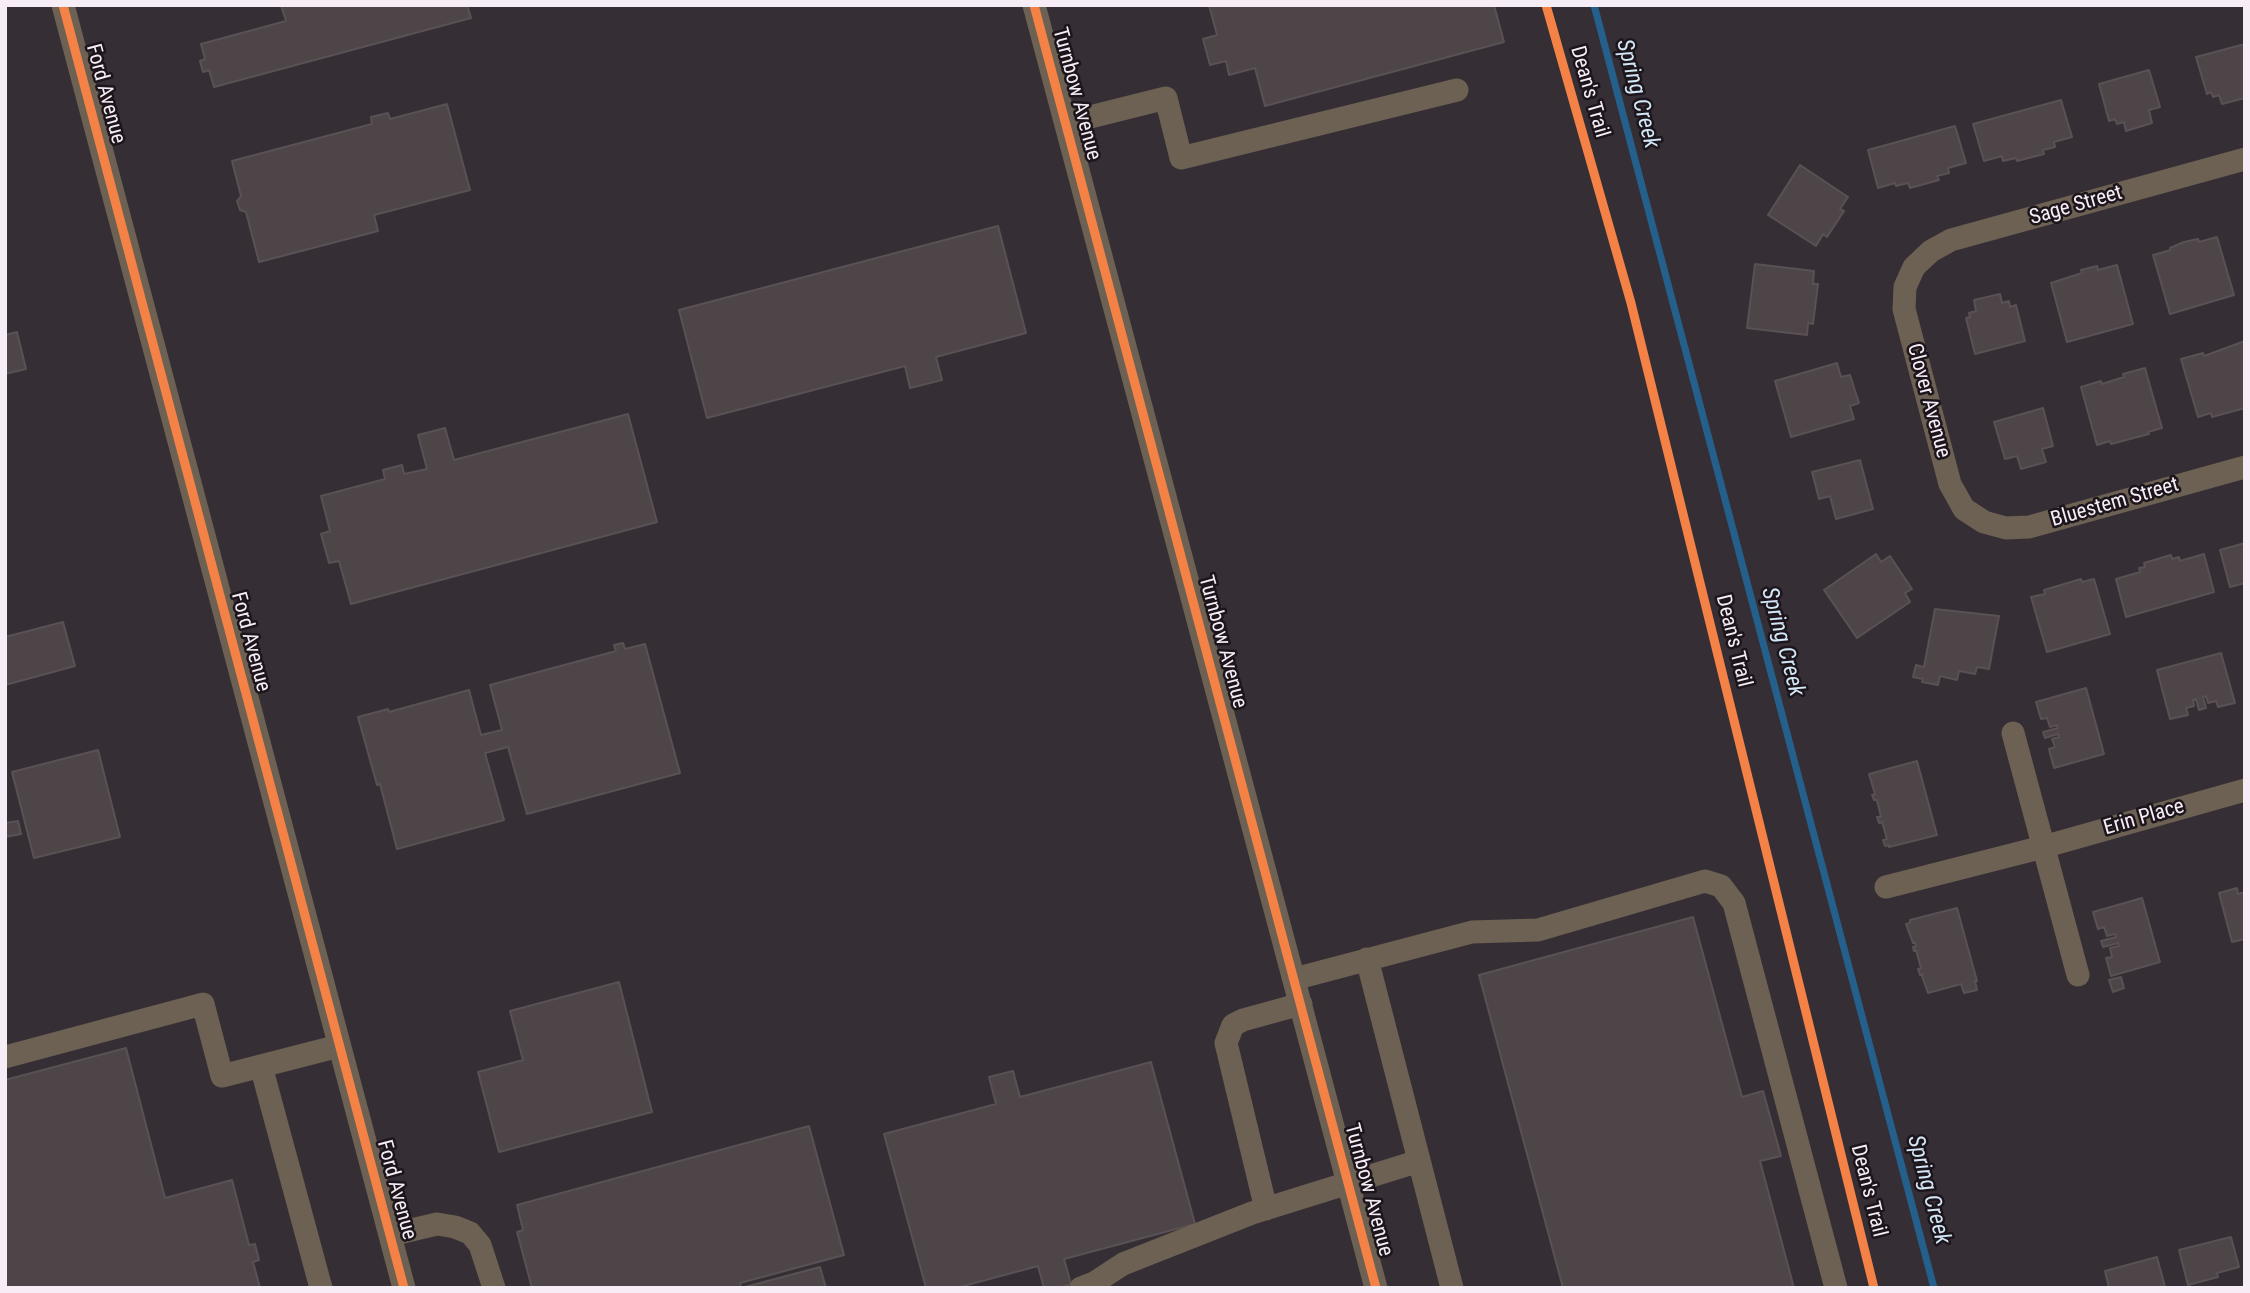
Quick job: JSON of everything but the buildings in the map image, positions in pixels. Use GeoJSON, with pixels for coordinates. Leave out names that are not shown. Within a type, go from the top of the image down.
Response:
{"type":"FeatureCollection","features":[{"type":"Feature","properties":{"kind":"street","name":"Ford Avenue"},"geometry":{"type":"LineString","coordinates":[[63,5],[404,1288]]}},
{"type":"Feature","properties":{"kind":"street","name":"Turnbow Avenue"},"geometry":{"type":"LineString","coordinates":[[1034,5],[1376,1288]]}},
{"type":"Feature","properties":{"kind":"street"},"geometry":{"type":"LineString","coordinates":[[1066,123],[1166,98],[1181,158],[1457,90]]}},
{"type":"Feature","properties":{"kind":"street","name":"Sage Street"},"geometry":{"type":"LineString","coordinates":[[1914,267],[1931,251],[1951,240],[2245,159]]}},
{"type":"Feature","properties":{"kind":"street","name":"Clover Avenue"},"geometry":{"type":"LineString","coordinates":[[1914,267],[1905,287],[1904,309],[1950,484],[1964,509],[1984,522]]}},
{"type":"Feature","properties":{"kind":"street","name":"Bluestem Street"},"geometry":{"type":"LineString","coordinates":[[1984,522],[2006,528],[2029,527],[2245,467]]}},
{"type":"Feature","properties":{"kind":"street"},"geometry":{"type":"LineString","coordinates":[[2012,733],[2078,975]]}},
{"type":"Feature","properties":{"kind":"street","name":"Erin Place"},"geometry":{"type":"LineString","coordinates":[[1886,887],[2043,847],[2245,790]]}},
{"type":"Feature","properties":{"kind":"street"},"geometry":{"type":"LineString","coordinates":[[1294,979],[1472,932],[1538,930],[1705,881],[1721,886],[1734,903],[1836,1288]]}},
{"type":"Feature","properties":{"kind":"street"},"geometry":{"type":"LineString","coordinates":[[1367,959],[1452,1288]]}},
{"type":"Feature","properties":{"kind":"street"},"geometry":{"type":"LineString","coordinates":[[5,1057],[202,1004],[222,1076],[339,1046]]}},
{"type":"Feature","properties":{"kind":"street"},"geometry":{"type":"LineString","coordinates":[[1266,1209],[1226,1043],[1233,1025],[1301,1004]]}},
{"type":"Feature","properties":{"kind":"street"},"geometry":{"type":"LineString","coordinates":[[261,1066],[321,1288]]}},
{"type":"Feature","properties":{"kind":"street"},"geometry":{"type":"LineString","coordinates":[[1081,1288],[1094,1283],[1123,1264],[1266,1209],[1419,1161]]}},
{"type":"Feature","properties":{"kind":"street"},"geometry":{"type":"LineString","coordinates":[[390,1235],[437,1224],[470,1233],[481,1245],[494,1288]]}},
{"type":"Feature","properties":{"kind":"waterway","name":"Spring Creek"},"geometry":{"type":"LineString","coordinates":[[1594,5],[1934,1288]]}},
{"type":"Feature","properties":{"kind":"cycle path"},"geometry":{"type":"LineString","coordinates":[[63,5],[404,1288]]}},
{"type":"Feature","properties":{"kind":"cycle path"},"geometry":{"type":"LineString","coordinates":[[1034,5],[1376,1288]]}},
{"type":"Feature","properties":{"kind":"cycle path","name":"Dean's Trail"},"geometry":{"type":"LineString","coordinates":[[1546,5],[1631,303],[1874,1288]]}}]}
